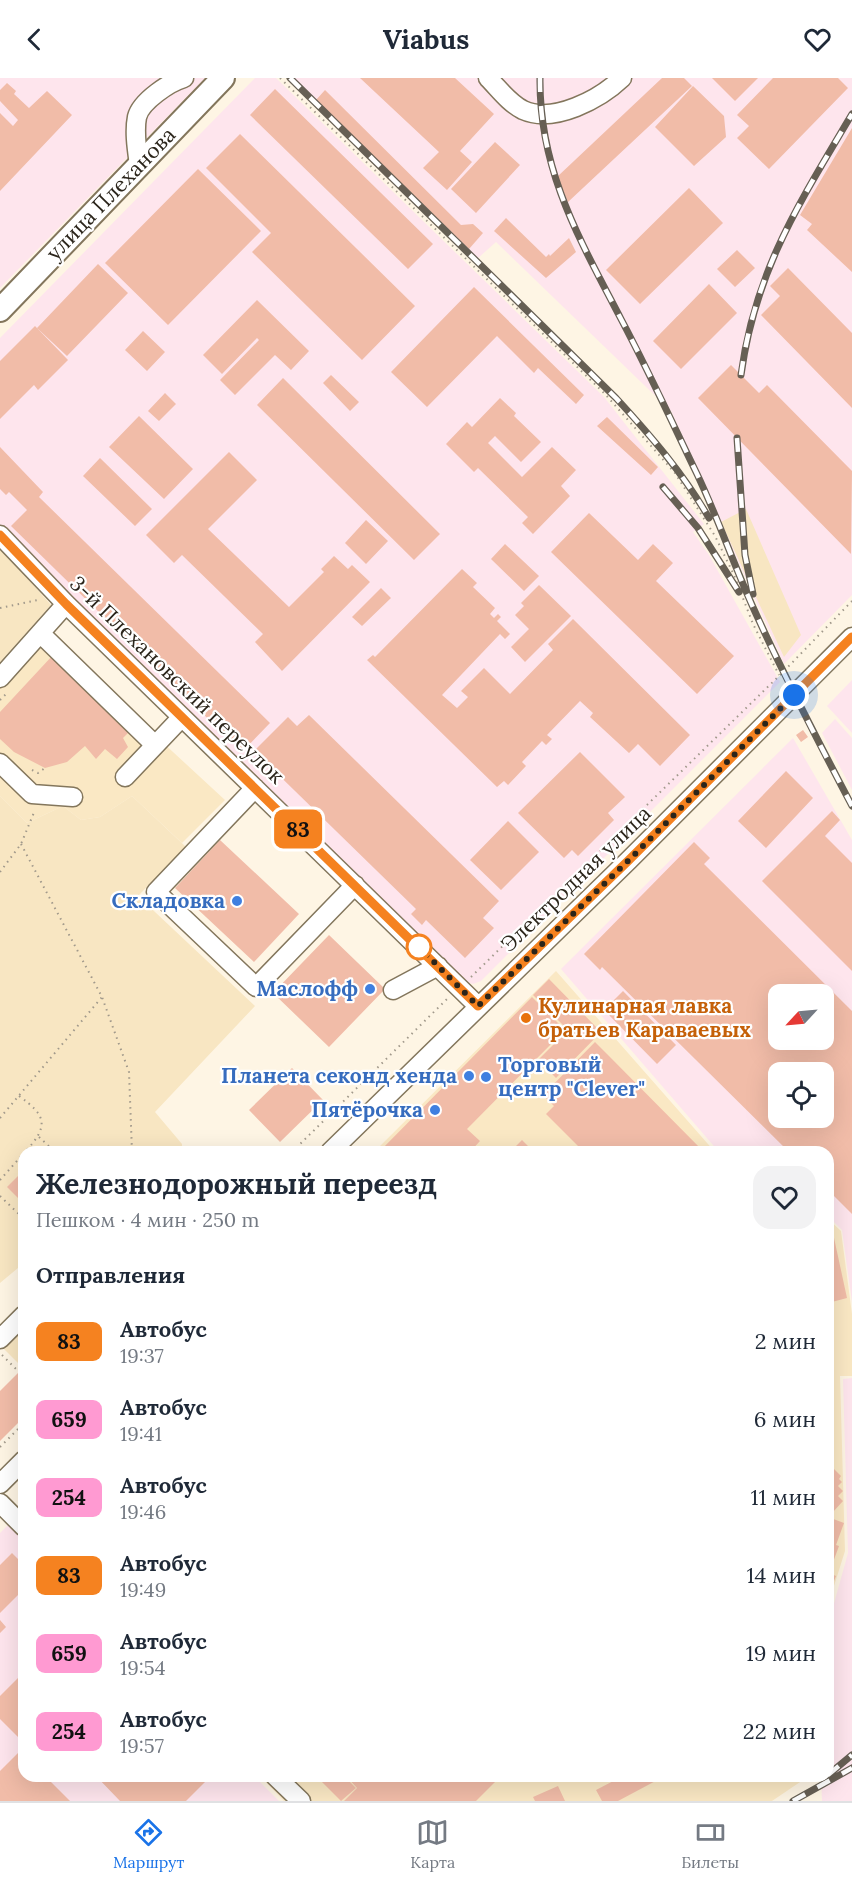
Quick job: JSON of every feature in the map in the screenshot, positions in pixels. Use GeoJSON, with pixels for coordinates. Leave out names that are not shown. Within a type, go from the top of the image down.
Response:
{"type":"FeatureCollection","features":[{"type":"Feature","properties":{"kind":"main road","name":"улица Плеханова"},"geometry":{"type":"LineString","coordinates":[[0,310],[223,78]]}},
{"type":"Feature","properties":{"kind":"street"},"geometry":{"type":"LineString","coordinates":[[139,165],[136,143],[137,115],[150,98],[176,80],[184,78]]}},
{"type":"Feature","properties":{"kind":"street"},"geometry":{"type":"LineString","coordinates":[[488,78],[513,104],[523,110],[541,113],[583,105],[597,98],[622,78]]}},
{"type":"Feature","properties":{"kind":"street","name":"3-й Плехановский переулок"},"geometry":{"type":"LineString","coordinates":[[0,535],[63,607],[182,717],[478,1006]]}},
{"type":"Feature","properties":{"kind":"street"},"geometry":{"type":"LineString","coordinates":[[0,678],[63,607]]}},
{"type":"Feature","properties":{"kind":"street"},"geometry":{"type":"LineString","coordinates":[[40,633],[155,745]]}},
{"type":"Feature","properties":{"kind":"street","name":"Электродная улица"},"geometry":{"type":"LineString","coordinates":[[336,1146],[629,860],[852,637]]}},
{"type":"Feature","properties":{"kind":"street"},"geometry":{"type":"LineString","coordinates":[[125,777],[182,717]]}},
{"type":"Feature","properties":{"kind":"street"},"geometry":{"type":"LineString","coordinates":[[0,763],[32,794],[73,797]]}},
{"type":"Feature","properties":{"kind":"street"},"geometry":{"type":"LineString","coordinates":[[255,788],[156,891],[165,900],[256,987],[355,885]]}},
{"type":"Feature","properties":{"kind":"street"},"geometry":{"type":"LineString","coordinates":[[393,990],[438,966]]}},
{"type":"Feature","properties":{"kind":"street"},"geometry":{"type":"LineString","coordinates":[[0,1339],[18,1320]]}},
{"type":"Feature","properties":{"kind":"street"},"geometry":{"type":"LineString","coordinates":[[0,1484],[18,1466]]}},
{"type":"Feature","properties":{"kind":"street"},"geometry":{"type":"LineString","coordinates":[[0,1503],[18,1521]]}},
{"type":"Feature","properties":{"kind":"street"},"geometry":{"type":"LineString","coordinates":[[281,1782],[301,1801]]}},
{"type":"Feature","properties":{"kind":"path"},"geometry":{"type":"LineString","coordinates":[[280,78],[605,393],[675,473],[715,536],[734,575],[753,624],[780,675]]}},
{"type":"Feature","properties":{"kind":"path"},"geometry":{"type":"LineString","coordinates":[[0,608],[48,598],[63,607]]}},
{"type":"Feature","properties":{"kind":"path"},"geometry":{"type":"LineString","coordinates":[[468,980],[780,675],[852,601]]}},
{"type":"Feature","properties":{"kind":"path"},"geometry":{"type":"LineString","coordinates":[[0,872],[21,844],[41,795]]}},
{"type":"Feature","properties":{"kind":"path"},"geometry":{"type":"LineString","coordinates":[[21,844],[102,997],[129,1072],[132,1146]]}},
{"type":"Feature","properties":{"kind":"path"},"geometry":{"type":"LineString","coordinates":[[298,1146],[452,994]]}},
{"type":"Feature","properties":{"kind":"path"},"geometry":{"type":"LineString","coordinates":[[0,1118],[102,997]]}},
{"type":"Feature","properties":{"kind":"path"},"geometry":{"type":"LineString","coordinates":[[19,1096],[38,1112],[43,1126],[39,1137],[31,1146]]}},
{"type":"Feature","properties":{"kind":"path"},"geometry":{"type":"LineString","coordinates":[[39,1137],[49,1146]]}},
{"type":"Feature","properties":{"kind":"path"},"geometry":{"type":"LineString","coordinates":[[0,1180],[18,1161]]}},
{"type":"Feature","properties":{"kind":"path"},"geometry":{"type":"LineString","coordinates":[[0,1196],[18,1213]]}},
{"type":"Feature","properties":{"kind":"path"},"geometry":{"type":"LineString","coordinates":[[0,1353],[18,1371]]}},
{"type":"Feature","properties":{"kind":"path"},"geometry":{"type":"LineString","coordinates":[[0,1447],[18,1429]]}},
{"type":"Feature","properties":{"kind":"shaded area"},"geometry":{"type":"Polygon","coordinates":[[[0,78],[205,78],[0,288],[0,78]]]}},
{"type":"Feature","properties":{"kind":"shaded area"},"geometry":{"type":"Polygon","coordinates":[[[255,78],[276,78],[604,397],[704,524],[693,532],[709,555],[780,682],[481,981],[473,984],[467,982],[0,529],[0,338],[255,78]]]}},
{"type":"Feature","properties":{"kind":"shaded area"},"geometry":{"type":"Polygon","coordinates":[[[295,78],[852,78],[852,595],[784,664],[671,411],[496,242],[477,259],[294,80],[295,78]]]}},
{"type":"Feature","properties":{"kind":"shaded area"},"geometry":{"type":"Polygon","coordinates":[[[746,509],[801,635],[784,657],[721,522],[746,509]]]}},
{"type":"Feature","properties":{"kind":"shaded area"},"geometry":{"type":"Polygon","coordinates":[[[0,547],[51,605],[0,662],[0,547]]]}},
{"type":"Feature","properties":{"kind":"shaded area"},"geometry":{"type":"Polygon","coordinates":[[[40,618],[160,740],[225,800],[182,843],[132,796],[100,817],[81,820],[63,806],[27,823],[0,796],[0,662],[40,618]]]}},
{"type":"Feature","properties":{"kind":"shaded area"},"geometry":{"type":"Polygon","coordinates":[[[852,680],[852,733],[827,706],[852,680]]]}},
{"type":"Feature","properties":{"kind":"shaded area"},"geometry":{"type":"Polygon","coordinates":[[[835,719],[852,738],[852,790],[822,733],[835,719]]]}},
{"type":"Feature","properties":{"kind":"shaded area"},"geometry":{"type":"Polygon","coordinates":[[[793,738],[852,840],[852,1302],[842,1230],[834,1222],[834,1146],[714,1146],[561,969],[793,738]]]}},
{"type":"Feature","properties":{"kind":"shaded area"},"geometry":{"type":"Polygon","coordinates":[[[0,796],[27,823],[63,806],[81,820],[100,817],[132,796],[186,847],[138,896],[255,1006],[155,1112],[182,1146],[18,1146],[18,1268],[0,1283],[0,796]]]}},
{"type":"Feature","properties":{"kind":"shaded area"},"geometry":{"type":"Polygon","coordinates":[[[556,971],[710,1146],[380,1146],[556,971]]]}},
{"type":"Feature","properties":{"kind":"shaded area"},"geometry":{"type":"Polygon","coordinates":[[[834,1225],[841,1231],[852,1314],[852,1376],[840,1376],[845,1551],[834,1586],[834,1225]]]}},
{"type":"Feature","properties":{"kind":"shaded area"},"geometry":{"type":"Polygon","coordinates":[[[18,1328],[18,1363],[1,1346],[18,1328]]]}},
{"type":"Feature","properties":{"kind":"shaded area"},"geometry":{"type":"Polygon","coordinates":[[[852,1378],[852,1801],[822,1801],[821,1782],[834,1782],[834,1603],[848,1553],[843,1379],[852,1378]]]}},
{"type":"Feature","properties":{"kind":"shaded area"},"geometry":{"type":"Polygon","coordinates":[[[8,1525],[18,1535],[18,1782],[260,1782],[279,1801],[0,1801],[0,1533],[8,1525]]]}},
{"type":"Feature","properties":{"kind":"shaded area"},"geometry":{"type":"Polygon","coordinates":[[[266,1782],[800,1782],[772,1801],[284,1801],[266,1782]]]}},
{"type":"Feature","properties":{"kind":"building"},"geometry":{"type":"Polygon","coordinates":[[[360,78],[455,78],[494,114],[460,151],[472,162],[447,190],[423,168],[439,152],[360,78]]]}},
{"type":"Feature","properties":{"kind":"building"},"geometry":{"type":"Polygon","coordinates":[[[662,78],[684,78],[692,86],[568,202],[557,177],[662,78]]]}},
{"type":"Feature","properties":{"kind":"building"},"geometry":{"type":"Polygon","coordinates":[[[712,78],[758,78],[735,101],[712,78]]]}},
{"type":"Feature","properties":{"kind":"building"},"geometry":{"type":"Polygon","coordinates":[[[773,78],[838,78],[848,88],[769,169],[737,138],[749,126],[737,115],[773,78]]]}},
{"type":"Feature","properties":{"kind":"building"},"geometry":{"type":"Polygon","coordinates":[[[7,83],[16,91],[14,94],[29,108],[47,91],[72,115],[0,191],[0,113],[13,126],[18,120],[0,101],[0,90],[7,83]]]}},
{"type":"Feature","properties":{"kind":"building"},"geometry":{"type":"Polygon","coordinates":[[[693,86],[724,116],[726,137],[694,166],[655,127],[693,86]]]}},
{"type":"Feature","properties":{"kind":"building"},"geometry":{"type":"Polygon","coordinates":[[[275,89],[433,244],[408,269],[250,115],[275,89]]]}},
{"type":"Feature","properties":{"kind":"building"},"geometry":{"type":"Polygon","coordinates":[[[325,90],[461,225],[473,224],[483,233],[469,249],[316,100],[325,90]]]}},
{"type":"Feature","properties":{"kind":"building"},"geometry":{"type":"Polygon","coordinates":[[[852,128],[852,272],[807,230],[812,224],[800,215],[852,128]]]}},
{"type":"Feature","properties":{"kind":"building"},"geometry":{"type":"Polygon","coordinates":[[[240,134],[415,306],[362,360],[252,252],[271,233],[206,168],[240,134]]]}},
{"type":"Feature","properties":{"kind":"building"},"geometry":{"type":"Polygon","coordinates":[[[495,142],[520,165],[476,213],[451,189],[495,142]]]}},
{"type":"Feature","properties":{"kind":"building"},"geometry":{"type":"Polygon","coordinates":[[[198,169],[261,231],[168,325],[105,263],[198,169]]]}},
{"type":"Feature","properties":{"kind":"building"},"geometry":{"type":"Polygon","coordinates":[[[689,188],[723,223],[640,304],[606,270],[689,188]]]}},
{"type":"Feature","properties":{"kind":"building"},"geometry":{"type":"Polygon","coordinates":[[[506,218],[546,257],[569,238],[576,252],[546,278],[494,231],[506,218]]]}},
{"type":"Feature","properties":{"kind":"building"},"geometry":{"type":"Polygon","coordinates":[[[737,250],[755,268],[735,287],[717,269],[737,250]]]}},
{"type":"Feature","properties":{"kind":"building"},"geometry":{"type":"Polygon","coordinates":[[[98,264],[128,293],[67,356],[37,328],[98,264]]]}},
{"type":"Feature","properties":{"kind":"building"},"geometry":{"type":"Polygon","coordinates":[[[788,268],[852,333],[852,408],[761,315],[780,296],[770,286],[788,268]]]}},
{"type":"Feature","properties":{"kind":"building"},"geometry":{"type":"Polygon","coordinates":[[[709,284],[737,313],[681,369],[653,341],[709,284]]]}},
{"type":"Feature","properties":{"kind":"building"},"geometry":{"type":"Polygon","coordinates":[[[474,287],[584,395],[576,404],[538,368],[534,373],[497,336],[427,407],[391,372],[474,287]]]}},
{"type":"Feature","properties":{"kind":"building"},"geometry":{"type":"Polygon","coordinates":[[[257,300],[309,351],[291,370],[275,355],[235,395],[220,380],[259,340],[257,338],[222,374],[203,355],[257,300]]]}},
{"type":"Feature","properties":{"kind":"building"},"geometry":{"type":"Polygon","coordinates":[[[35,326],[68,360],[38,390],[34,385],[0,419],[0,361],[35,326]]]}},
{"type":"Feature","properties":{"kind":"building"},"geometry":{"type":"Polygon","coordinates":[[[143,331],[165,352],[147,371],[125,350],[143,331]]]}},
{"type":"Feature","properties":{"kind":"building"},"geometry":{"type":"Polygon","coordinates":[[[731,365],[759,393],[767,385],[852,471],[851,554],[698,398],[731,365]]]}},
{"type":"Feature","properties":{"kind":"building"},"geometry":{"type":"Polygon","coordinates":[[[331,375],[359,402],[350,411],[323,383],[331,375]]]}},
{"type":"Feature","properties":{"kind":"building"},"geometry":{"type":"Polygon","coordinates":[[[283,378],[440,534],[414,560],[257,405],[283,378]]]}},
{"type":"Feature","properties":{"kind":"building"},"geometry":{"type":"Polygon","coordinates":[[[165,393],[176,404],[159,421],[148,411],[165,393]]]}},
{"type":"Feature","properties":{"kind":"building"},"geometry":{"type":"Polygon","coordinates":[[[500,398],[516,413],[514,416],[541,442],[521,462],[495,436],[488,443],[522,477],[552,447],[576,470],[561,486],[570,496],[533,534],[522,523],[528,517],[478,468],[474,472],[446,444],[467,422],[472,427],[500,398]]]}},
{"type":"Feature","properties":{"kind":"building"},"geometry":{"type":"Polygon","coordinates":[[[139,416],[193,469],[164,499],[109,447],[139,416]]]}},
{"type":"Feature","properties":{"kind":"building"},"geometry":{"type":"Polygon","coordinates":[[[607,417],[658,467],[651,475],[597,426],[607,417]]]}},
{"type":"Feature","properties":{"kind":"building"},"geometry":{"type":"Polygon","coordinates":[[[0,447],[43,492],[39,497],[270,723],[242,752],[11,526],[27,510],[9,492],[6,495],[0,489],[0,447]]]}},
{"type":"Feature","properties":{"kind":"building"},"geometry":{"type":"Polygon","coordinates":[[[229,452],[257,480],[208,529],[289,607],[324,572],[321,569],[334,556],[348,569],[352,565],[370,582],[282,671],[255,642],[263,634],[182,555],[174,563],[146,535],[229,452]]]}},
{"type":"Feature","properties":{"kind":"building"},"geometry":{"type":"Polygon","coordinates":[[[100,458],[152,509],[135,526],[83,476],[100,458]]]}},
{"type":"Feature","properties":{"kind":"building"},"geometry":{"type":"Polygon","coordinates":[[[589,513],[638,560],[653,544],[673,563],[656,581],[734,656],[697,694],[551,552],[589,513]]]}},
{"type":"Feature","properties":{"kind":"building"},"geometry":{"type":"Polygon","coordinates":[[[366,520],[388,541],[366,564],[345,543],[366,520]]]}},
{"type":"Feature","properties":{"kind":"building"},"geometry":{"type":"Polygon","coordinates":[[[505,544],[539,576],[524,591],[491,559],[505,544]]]}},
{"type":"Feature","properties":{"kind":"building"},"geometry":{"type":"Polygon","coordinates":[[[462,569],[477,583],[473,587],[495,608],[490,614],[494,618],[498,614],[501,617],[497,621],[510,634],[505,639],[500,634],[442,695],[457,708],[468,697],[461,691],[484,668],[510,694],[553,650],[548,644],[573,619],[690,735],[660,766],[638,744],[629,753],[590,717],[593,713],[580,701],[547,735],[552,739],[546,745],[542,741],[522,762],[526,766],[508,785],[504,781],[497,787],[367,660],[373,655],[375,657],[462,569]]]}},
{"type":"Feature","properties":{"kind":"building"},"geometry":{"type":"Polygon","coordinates":[[[539,585],[571,616],[525,662],[511,647],[529,629],[515,615],[524,606],[521,603],[539,585]]]}},
{"type":"Feature","properties":{"kind":"building"},"geometry":{"type":"Polygon","coordinates":[[[381,588],[391,598],[362,626],[352,617],[381,588]]]}},
{"type":"Feature","properties":{"kind":"building"},"geometry":{"type":"Polygon","coordinates":[[[53,655],[131,730],[123,738],[128,747],[117,759],[105,749],[96,759],[85,746],[67,762],[45,768],[14,752],[0,739],[0,712],[53,655]]]}},
{"type":"Feature","properties":{"kind":"building"},"geometry":{"type":"Polygon","coordinates":[[[309,715],[499,901],[483,918],[494,928],[465,958],[426,920],[422,925],[411,914],[416,909],[254,751],[288,717],[297,726],[309,715]]]}},
{"type":"Feature","properties":{"kind":"building"},"geometry":{"type":"Polygon","coordinates":[[[803,730],[808,737],[801,742],[796,735],[803,730]]]}},
{"type":"Feature","properties":{"kind":"building"},"geometry":{"type":"Polygon","coordinates":[[[580,752],[625,797],[608,813],[614,820],[578,856],[572,850],[564,858],[518,813],[580,752]]]}},
{"type":"Feature","properties":{"kind":"building"},"geometry":{"type":"Polygon","coordinates":[[[786,771],[813,798],[766,848],[738,821],[786,771]]]}},
{"type":"Feature","properties":{"kind":"building"},"geometry":{"type":"Polygon","coordinates":[[[832,811],[840,820],[825,836],[852,863],[852,971],[762,881],[832,811]]]}},
{"type":"Feature","properties":{"kind":"building"},"geometry":{"type":"Polygon","coordinates":[[[508,821],[539,852],[501,890],[470,860],[508,821]]]}},
{"type":"Feature","properties":{"kind":"building","name":"Складовка"},"geometry":{"type":"Polygon","coordinates":[[[220,840],[299,914],[254,962],[175,888],[220,840]]]}},
{"type":"Feature","properties":{"kind":"building"},"geometry":{"type":"Polygon","coordinates":[[[694,842],[710,858],[704,864],[825,984],[768,984],[768,1050],[834,1050],[834,993],[852,1011],[852,1214],[834,1196],[834,1146],[783,1146],[602,967],[600,970],[584,954],[694,842]]]}},
{"type":"Feature","properties":{"kind":"building"},"geometry":{"type":"Polygon","coordinates":[[[329,935],[385,989],[329,1047],[273,993],[329,935]]]}},
{"type":"Feature","properties":{"kind":"building"},"geometry":{"type":"Polygon","coordinates":[[[549,979],[601,1032],[556,1078],[538,1060],[568,1030],[533,995],[549,979]]]}},
{"type":"Feature","properties":{"kind":"building"},"geometry":{"type":"Polygon","coordinates":[[[623,991],[676,1045],[657,1064],[604,1010],[623,991]]]}},
{"type":"Feature","properties":{"kind":"building","name":"Торговый центр \"Clever\""},"geometry":{"type":"Polygon","coordinates":[[[532,997],[565,1030],[467,1129],[480,1141],[475,1146],[385,1146],[532,997]]]}},
{"type":"Feature","properties":{"kind":"building"},"geometry":{"type":"Polygon","coordinates":[[[595,1042],[698,1146],[578,1146],[546,1114],[554,1106],[543,1095],[595,1042]]]}},
{"type":"Feature","properties":{"kind":"building"},"geometry":{"type":"Polygon","coordinates":[[[292,1068],[323,1100],[280,1142],[249,1110],[292,1068]]]}},
{"type":"Feature","properties":{"kind":"building"},"geometry":{"type":"Polygon","coordinates":[[[522,1140],[528,1146],[516,1146],[522,1140]]]}},
{"type":"Feature","properties":{"kind":"building"},"geometry":{"type":"Polygon","coordinates":[[[18,1176],[18,1198],[7,1187],[18,1176]]]}},
{"type":"Feature","properties":{"kind":"building"},"geometry":{"type":"Polygon","coordinates":[[[834,1238],[847,1298],[834,1301],[834,1238]]]}},
{"type":"Feature","properties":{"kind":"building"},"geometry":{"type":"Polygon","coordinates":[[[18,1373],[18,1423],[0,1441],[0,1391],[18,1373]]]}},
{"type":"Feature","properties":{"kind":"building"},"geometry":{"type":"Polygon","coordinates":[[[834,1469],[841,1476],[839,1479],[842,1482],[838,1486],[843,1491],[838,1496],[843,1501],[834,1511],[834,1469]]]}},
{"type":"Feature","properties":{"kind":"building"},"geometry":{"type":"Polygon","coordinates":[[[834,1519],[844,1523],[836,1545],[839,1546],[834,1560],[834,1519]]]}},
{"type":"Feature","properties":{"kind":"building"},"geometry":{"type":"Polygon","coordinates":[[[12,1553],[18,1559],[18,1595],[0,1613],[0,1565],[12,1553]]]}},
{"type":"Feature","properties":{"kind":"building"},"geometry":{"type":"Polygon","coordinates":[[[0,1620],[6,1627],[0,1633],[0,1620]]]}},
{"type":"Feature","properties":{"kind":"building"},"geometry":{"type":"Polygon","coordinates":[[[18,1678],[18,1737],[0,1719],[0,1696],[18,1678]]]}},
{"type":"Feature","properties":{"kind":"building"},"geometry":{"type":"Polygon","coordinates":[[[18,1753],[18,1782],[51,1782],[70,1801],[0,1801],[0,1771],[18,1753]]]}},
{"type":"Feature","properties":{"kind":"building"},"geometry":{"type":"Polygon","coordinates":[[[102,1782],[205,1782],[186,1801],[120,1801],[102,1782]]]}},
{"type":"Feature","properties":{"kind":"building"},"geometry":{"type":"Polygon","coordinates":[[[322,1782],[350,1782],[356,1788],[341,1801],[322,1782]]]}},
{"type":"Feature","properties":{"kind":"building"},"geometry":{"type":"Polygon","coordinates":[[[352,1782],[495,1782],[476,1801],[344,1801],[357,1788],[352,1782]]]}},
{"type":"Feature","properties":{"kind":"building"},"geometry":{"type":"Polygon","coordinates":[[[611,1782],[654,1782],[618,1801],[602,1801],[596,1790],[611,1782]]]}},
{"type":"Feature","properties":{"kind":"building"},"geometry":{"type":"Polygon","coordinates":[[[558,1786],[565,1801],[535,1801],[533,1797],[558,1786]]]}},
{"type":"Feature","properties":{"kind":"railway"},"geometry":{"type":"LineString","coordinates":[[290,78],[616,398],[666,455],[709,518]]}},
{"type":"Feature","properties":{"kind":"railway"},"geometry":{"type":"LineString","coordinates":[[540,78],[546,144],[554,174],[577,233],[641,357],[697,474],[779,664],[852,806]]}},
{"type":"Feature","properties":{"kind":"railway"},"geometry":{"type":"LineString","coordinates":[[741,375],[757,302],[782,238],[852,114]]}},
{"type":"Feature","properties":{"kind":"railway"},"geometry":{"type":"LineString","coordinates":[[737,438],[745,555],[753,594]]}},
{"type":"Feature","properties":{"kind":"railway"},"geometry":{"type":"LineString","coordinates":[[663,487],[698,528],[739,592]]}},
{"type":"Feature","properties":{"kind":"railway"},"geometry":{"type":"LineString","coordinates":[[834,1770],[852,1755]]}},
{"type":"Feature","properties":{"kind":"railway"},"geometry":{"type":"LineString","coordinates":[[834,1778],[852,1768]]}},
{"type":"Feature","properties":{"kind":"railway"},"geometry":{"type":"LineString","coordinates":[[793,1801],[827,1782]]}},
{"type":"Feature","properties":{"kind":"bus line","name":"83"},"geometry":{"type":"LineString","coordinates":[[0,535],[66,604],[478,1006],[629,860],[852,637]]}},
{"type":"Feature","properties":{"kind":"place","name":"Складовка"},"geometry":{"type":"Point","coordinates":[237,901]}},
{"type":"Feature","properties":{"kind":"place","name":"Маслофф"},"geometry":{"type":"Point","coordinates":[370,989]}},
{"type":"Feature","properties":{"kind":"place","name":"Кулинарная лавка братьев Караваевых"},"geometry":{"type":"Point","coordinates":[526,1018]}},
{"type":"Feature","properties":{"kind":"place","name":"Планета секонд хенда"},"geometry":{"type":"Point","coordinates":[469,1076]}},
{"type":"Feature","properties":{"kind":"place","name":"Торговый центр \"Clever\""},"geometry":{"type":"Point","coordinates":[486,1077]}},
{"type":"Feature","properties":{"kind":"place","name":"Пятёрочка"},"geometry":{"type":"Point","coordinates":[435,1110]}},
{"type":"Feature","properties":{"kind":"route"},"geometry":{"type":"LineString","coordinates":[[419,947],[478,1006],[629,860],[794,695]]}}]}
